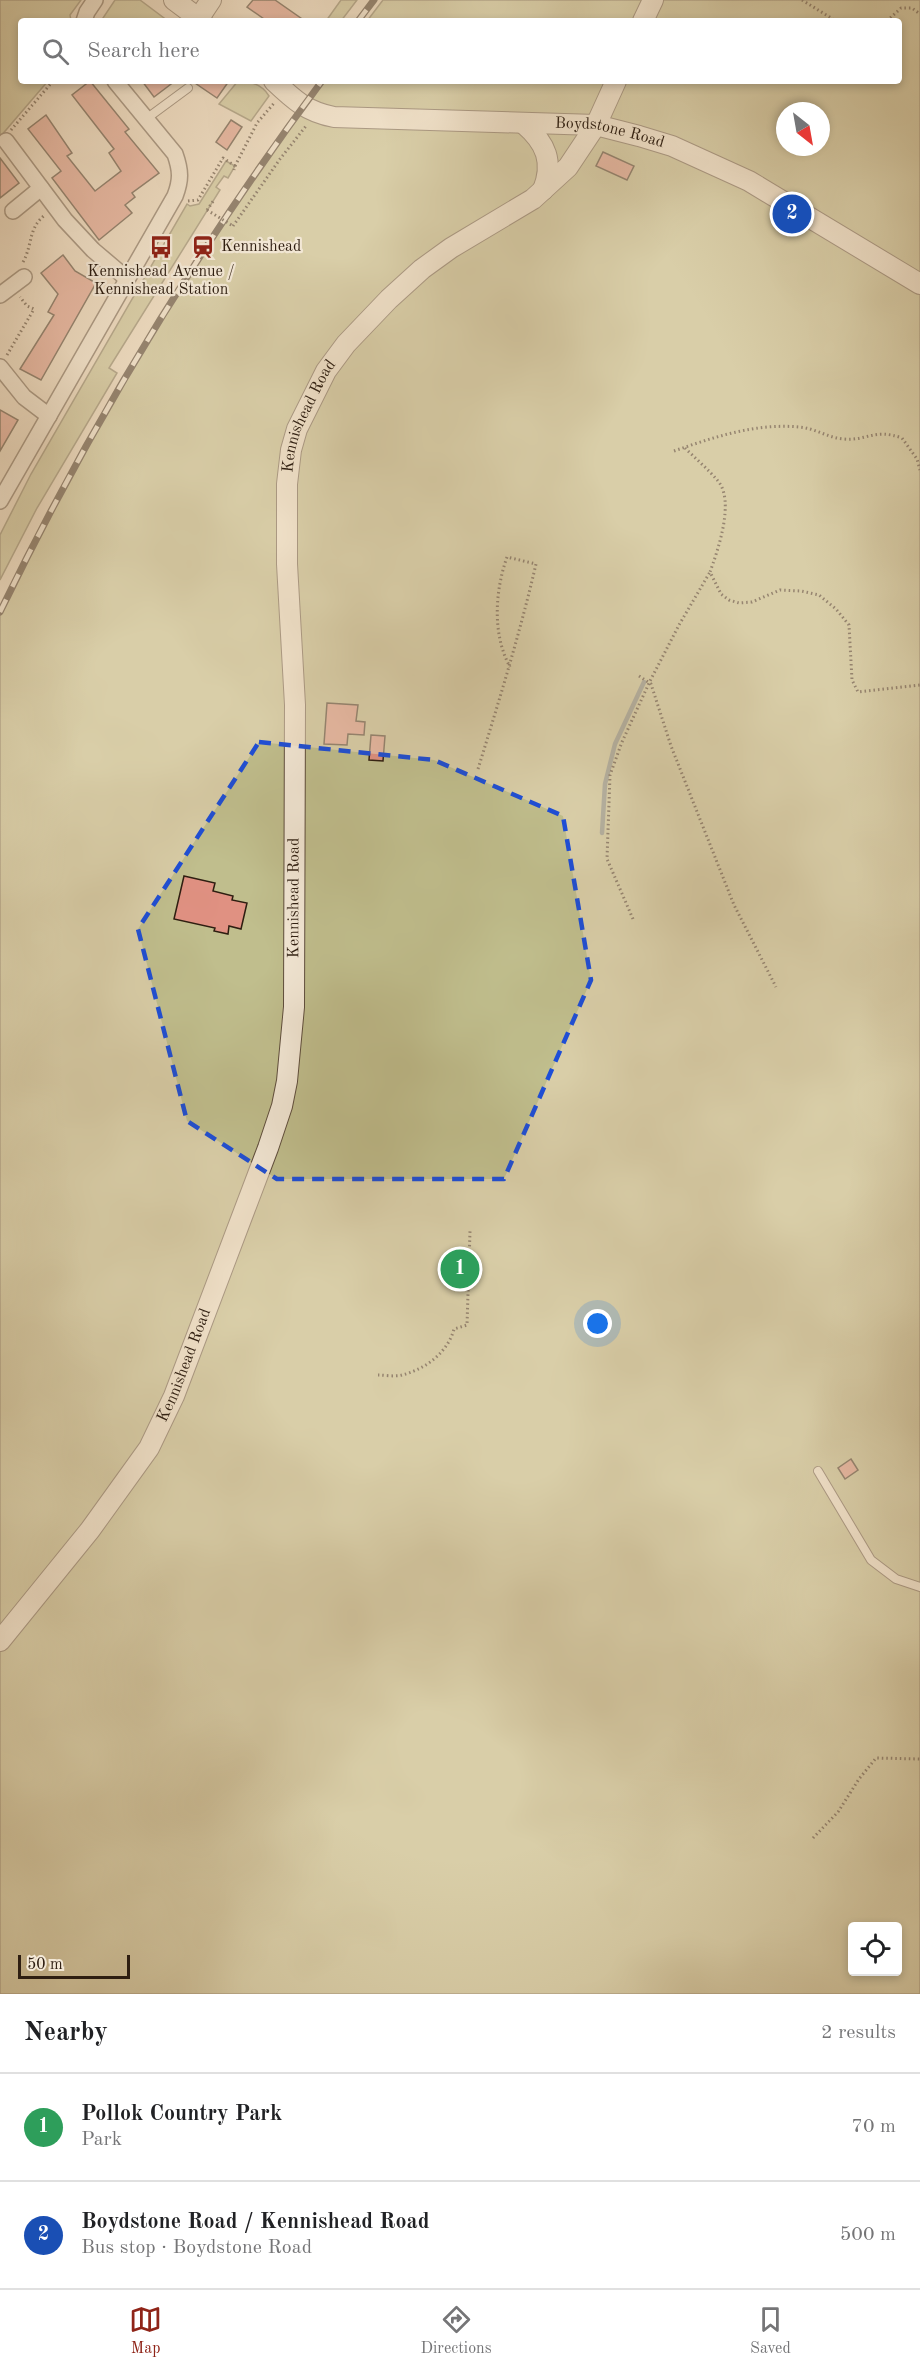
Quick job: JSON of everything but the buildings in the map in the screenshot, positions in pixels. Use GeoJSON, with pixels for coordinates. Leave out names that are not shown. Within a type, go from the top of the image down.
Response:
{"type":"FeatureCollection","features":[{"type":"Feature","properties":{"kind":"street"},"geometry":{"type":"LineString","coordinates":[[85,18],[95,0]]}},
{"type":"Feature","properties":{"kind":"street"},"geometry":{"type":"LineString","coordinates":[[174,0],[198,18]]}},
{"type":"Feature","properties":{"kind":"street"},"geometry":{"type":"LineString","coordinates":[[202,18],[211,0]]}},
{"type":"Feature","properties":{"kind":"street"},"geometry":{"type":"LineString","coordinates":[[644,18],[653,0]]}},
{"type":"Feature","properties":{"kind":"street"},"geometry":{"type":"LineString","coordinates":[[0,501],[180,182],[180,169],[175,154],[117,84]]}},
{"type":"Feature","properties":{"kind":"street","name":"Kennishead Road"},"geometry":{"type":"LineString","coordinates":[[0,1641],[90,1530],[149,1448],[174,1396],[282,1106],[287,1081],[294,1007],[295,705],[287,564],[287,484],[291,450],[297,429],[326,371],[367,320],[422,269],[451,248],[515,210],[543,190],[568,167],[596,125],[615,84]]}},
{"type":"Feature","properties":{"kind":"street","name":"Boydstone Road"},"geometry":{"type":"LineString","coordinates":[[280,87],[317,114],[363,119],[596,125],[672,146],[749,181],[920,284]]}},
{"type":"Feature","properties":{"kind":"street"},"geometry":{"type":"LineString","coordinates":[[524,124],[536,134],[548,159],[549,176],[543,190]]}},
{"type":"Feature","properties":{"kind":"street"},"geometry":{"type":"LineString","coordinates":[[6,141],[56,207],[93,250],[126,278]]}},
{"type":"Feature","properties":{"kind":"street"},"geometry":{"type":"LineString","coordinates":[[13,211],[41,188]]}},
{"type":"Feature","properties":{"kind":"street"},"geometry":{"type":"LineString","coordinates":[[6,291],[24,277]]}},
{"type":"Feature","properties":{"kind":"street"},"geometry":{"type":"LineString","coordinates":[[0,367],[24,397],[49,416]]}},
{"type":"Feature","properties":{"kind":"lane"},"geometry":{"type":"LineString","coordinates":[[146,119],[188,88]]}},
{"type":"Feature","properties":{"kind":"lane"},"geometry":{"type":"LineString","coordinates":[[818,1471],[871,1560],[896,1580],[920,1587]]}},
{"type":"Feature","properties":{"kind":"path"},"geometry":{"type":"LineString","coordinates":[[802,0],[832,18]]}},
{"type":"Feature","properties":{"kind":"path"},"geometry":{"type":"LineString","coordinates":[[890,18],[901,8],[912,8],[920,14]]}},
{"type":"Feature","properties":{"kind":"path"},"geometry":{"type":"LineString","coordinates":[[6,141],[11,129],[50,84]]}},
{"type":"Feature","properties":{"kind":"path"},"geometry":{"type":"LineString","coordinates":[[174,196],[192,202],[198,200],[223,158],[234,168],[280,87]]}},
{"type":"Feature","properties":{"kind":"path"},"geometry":{"type":"LineString","coordinates":[[214,200],[207,210],[233,226],[280,159],[317,114]]}},
{"type":"Feature","properties":{"kind":"path"},"geometry":{"type":"LineString","coordinates":[[24,277],[22,264],[27,254],[34,223],[56,207]]}},
{"type":"Feature","properties":{"kind":"path"},"geometry":{"type":"LineString","coordinates":[[0,367],[34,309],[6,291]]}},
{"type":"Feature","properties":{"kind":"path"},"geometry":{"type":"LineString","coordinates":[[674,451],[736,432],[780,426],[815,430],[842,439],[878,433],[902,438],[917,459],[920,470]]}},
{"type":"Feature","properties":{"kind":"path"},"geometry":{"type":"LineString","coordinates":[[633,919],[607,859],[610,775],[615,758],[650,681],[710,572],[720,545],[726,498],[719,482],[685,447]]}},
{"type":"Feature","properties":{"kind":"path"},"geometry":{"type":"LineString","coordinates":[[478,769],[510,667],[536,564],[507,557],[498,590],[498,618],[501,646],[510,667]]}},
{"type":"Feature","properties":{"kind":"path"},"geometry":{"type":"LineString","coordinates":[[710,572],[721,594],[739,603],[752,602],[780,590],[819,595],[836,609],[849,625],[852,680],[858,692],[920,685]]}},
{"type":"Feature","properties":{"kind":"path"},"geometry":{"type":"LineString","coordinates":[[639,675],[650,681],[671,746],[734,905],[776,987]]}},
{"type":"Feature","properties":{"kind":"path"},"geometry":{"type":"LineString","coordinates":[[378,1375],[401,1375],[416,1369],[443,1352],[451,1341],[454,1329],[467,1325],[471,1232]]}},
{"type":"Feature","properties":{"kind":"path"},"geometry":{"type":"LineString","coordinates":[[813,1838],[838,1812],[859,1779],[876,1758],[920,1759]]}},
{"type":"Feature","properties":{"kind":"highlighted area"},"geometry":{"type":"Polygon","coordinates":[[[259,742],[434,760],[563,816],[591,980],[504,1179],[277,1179],[187,1121],[138,929],[259,742]]]}},
{"type":"Feature","properties":{"kind":"shaded area"},"geometry":{"type":"Polygon","coordinates":[[[0,0],[81,0],[70,15],[70,18],[18,18],[18,84],[45,84],[0,137],[0,0]]]}},
{"type":"Feature","properties":{"kind":"shaded area"},"geometry":{"type":"Polygon","coordinates":[[[115,0],[140,0],[164,18],[103,18],[115,0]]]}},
{"type":"Feature","properties":{"kind":"shaded area"},"geometry":{"type":"Polygon","coordinates":[[[341,0],[357,0],[343,18],[328,18],[341,0]]]}},
{"type":"Feature","properties":{"kind":"shaded area"},"geometry":{"type":"Polygon","coordinates":[[[383,0],[920,0],[920,1994],[0,1994],[0,612],[109,406],[190,273],[320,84],[902,84],[902,18],[369,18],[383,0]]]}},
{"type":"Feature","properties":{"kind":"shaded area"},"geometry":{"type":"Polygon","coordinates":[[[236,84],[256,84],[269,96],[251,121],[219,104],[236,84]]]}},
{"type":"Feature","properties":{"kind":"shaded area"},"geometry":{"type":"Polygon","coordinates":[[[226,161],[235,166],[228,178],[224,176],[216,187],[220,190],[109,368],[117,373],[37,508],[0,580],[0,535],[31,474],[187,204],[190,206],[199,204],[226,161]]]}},
{"type":"Feature","properties":{"kind":"waterway"},"geometry":{"type":"LineString","coordinates":[[602,833],[605,784],[615,744],[644,682]]}},
{"type":"Feature","properties":{"kind":"railway"},"geometry":{"type":"LineString","coordinates":[[360,18],[374,0]]}},
{"type":"Feature","properties":{"kind":"railway"},"geometry":{"type":"LineString","coordinates":[[0,612],[71,474],[149,339],[232,207],[320,84]]}},
{"type":"Feature","properties":{"kind":"place","name":"Boydstone Road / Kennishead Road"},"geometry":{"type":"Point","coordinates":[792,214]}},
{"type":"Feature","properties":{"kind":"place","name":"Kennishead Avenue / Kennishead Station"},"geometry":{"type":"Point","coordinates":[161,247]}},
{"type":"Feature","properties":{"kind":"place","name":"Kennishead"},"geometry":{"type":"Point","coordinates":[203,247]}},
{"type":"Feature","properties":{"kind":"place","name":"Pollok Country Park"},"geometry":{"type":"Point","coordinates":[460,1269]}}]}
